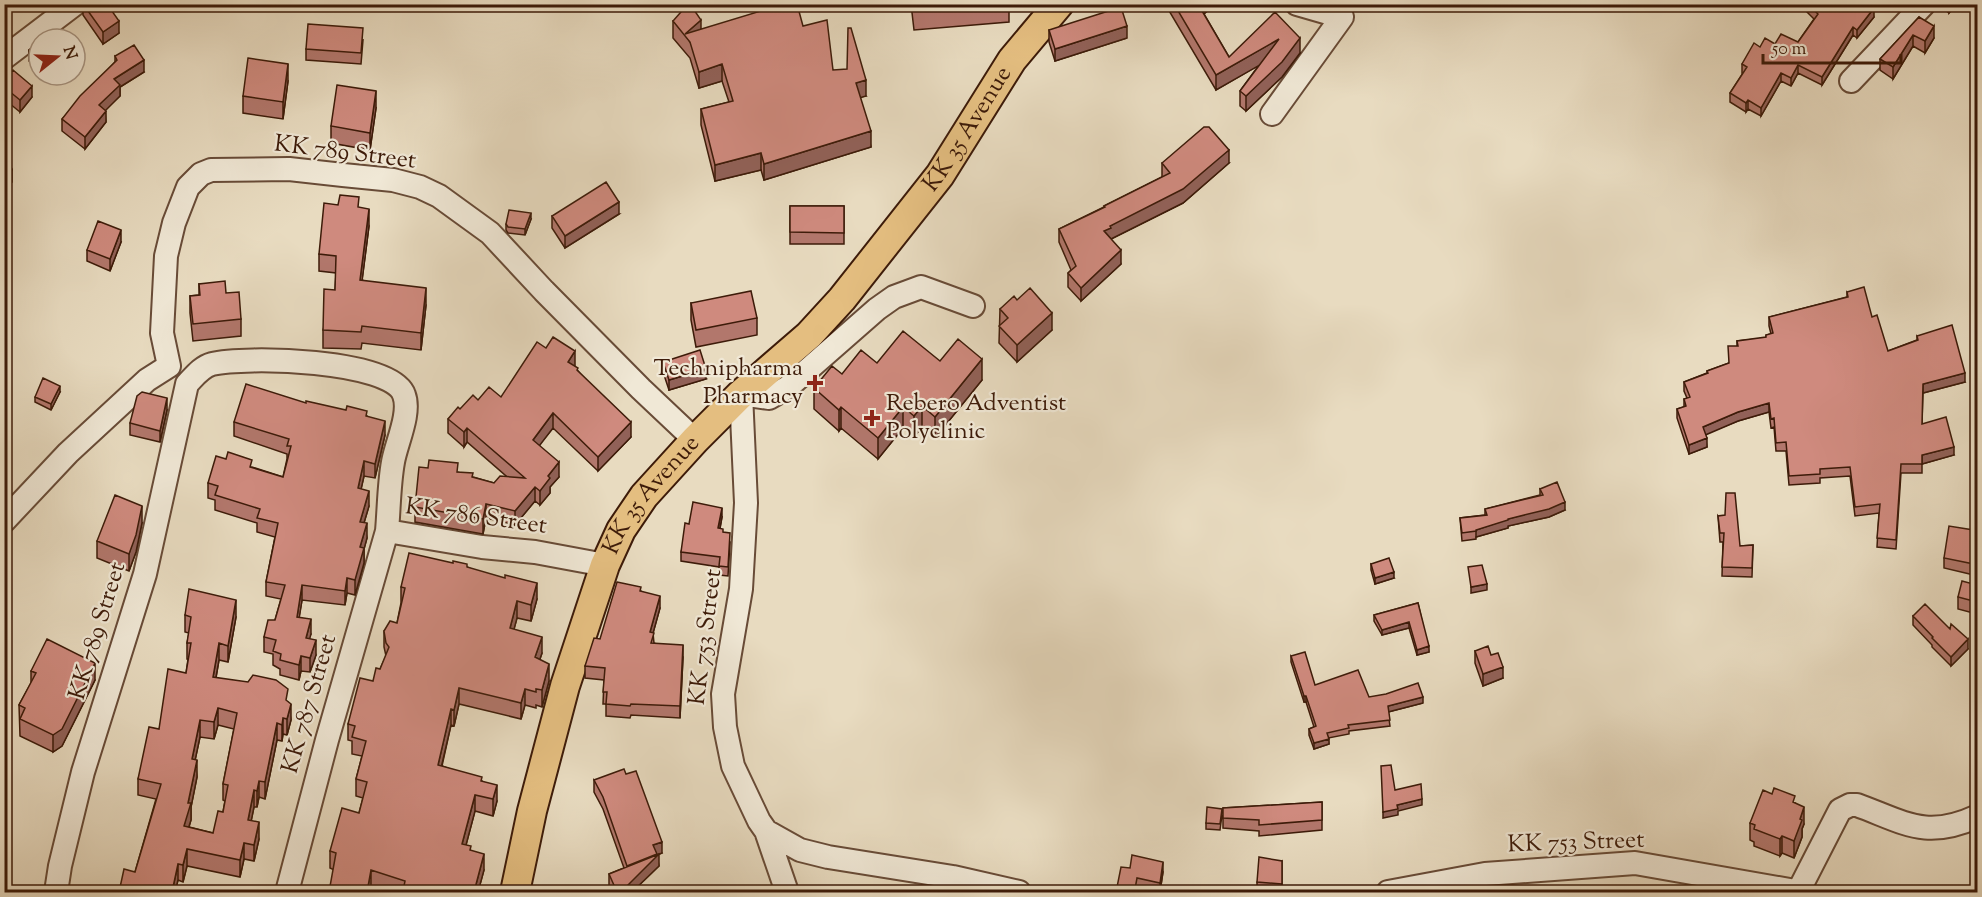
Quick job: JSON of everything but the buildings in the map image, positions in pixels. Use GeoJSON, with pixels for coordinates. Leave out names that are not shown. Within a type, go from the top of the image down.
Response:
{"type":"FeatureCollection","features":[{"type":"Feature","properties":{"kind":"main road","name":"KK 35 Avenue"},"geometry":{"type":"LineString","coordinates":[[515,892],[532,811],[565,686],[605,565],[621,530],[644,496],[695,440],[741,394],[809,335],[842,298],[940,175],[1012,60],[1059,4]]}},
{"type":"Feature","properties":{"kind":"street"},"geometry":{"type":"LineString","coordinates":[[4,58],[75,4]]}},
{"type":"Feature","properties":{"kind":"street"},"geometry":{"type":"LineString","coordinates":[[1272,114],[1342,17],[1297,4]]}},
{"type":"Feature","properties":{"kind":"street"},"geometry":{"type":"LineString","coordinates":[[1851,81],[1924,4]]}},
{"type":"Feature","properties":{"kind":"street","name":"KK 789 Street"},"geometry":{"type":"LineString","coordinates":[[169,366],[162,333],[166,256],[174,223],[188,187],[201,174],[211,170],[289,169],[393,180],[420,187],[439,196],[490,233],[641,389],[695,440]]}},
{"type":"Feature","properties":{"kind":"street"},"geometry":{"type":"LineString","coordinates":[[741,394],[769,398],[788,387],[877,309],[894,297],[921,287],[973,306]]}},
{"type":"Feature","properties":{"kind":"street","name":"KK 786 Street"},"geometry":{"type":"LineString","coordinates":[[187,384],[204,367],[211,364],[242,361],[301,361],[356,368],[383,376],[398,386],[404,394],[405,408],[393,463],[387,531],[482,547],[535,552],[605,565]]}},
{"type":"Feature","properties":{"kind":"street"},"geometry":{"type":"LineString","coordinates":[[4,521],[77,445],[147,380],[169,366],[187,384]]}},
{"type":"Feature","properties":{"kind":"street","name":"KK 789 Street"},"geometry":{"type":"LineString","coordinates":[[57,892],[60,866],[82,772],[145,574],[187,384]]}},
{"type":"Feature","properties":{"kind":"street","name":"KK 753 Street"},"geometry":{"type":"LineString","coordinates":[[741,394],[746,503],[741,590],[723,694],[725,727],[732,766],[766,831],[787,892]]}},
{"type":"Feature","properties":{"kind":"street","name":"KK 787 Street"},"geometry":{"type":"LineString","coordinates":[[286,892],[387,531]]}},
{"type":"Feature","properties":{"kind":"street"},"geometry":{"type":"LineString","coordinates":[[1800,892],[1840,810],[1850,805],[1857,805],[1920,829],[1959,825],[1977,816]]}},
{"type":"Feature","properties":{"kind":"street"},"geometry":{"type":"LineString","coordinates":[[766,831],[800,850],[828,857],[958,885],[1020,892]]}},
{"type":"Feature","properties":{"kind":"street","name":"KK 753 Street"},"geometry":{"type":"LineString","coordinates":[[1388,892],[1485,874],[1635,862],[1800,892]]}},
{"type":"Feature","properties":{"kind":"place","name":"Technipharma Pharmacy"},"geometry":{"type":"Point","coordinates":[815,383]}},
{"type":"Feature","properties":{"kind":"place","name":"Rebero Adventist Polyclinic"},"geometry":{"type":"Point","coordinates":[872,418]}}]}
